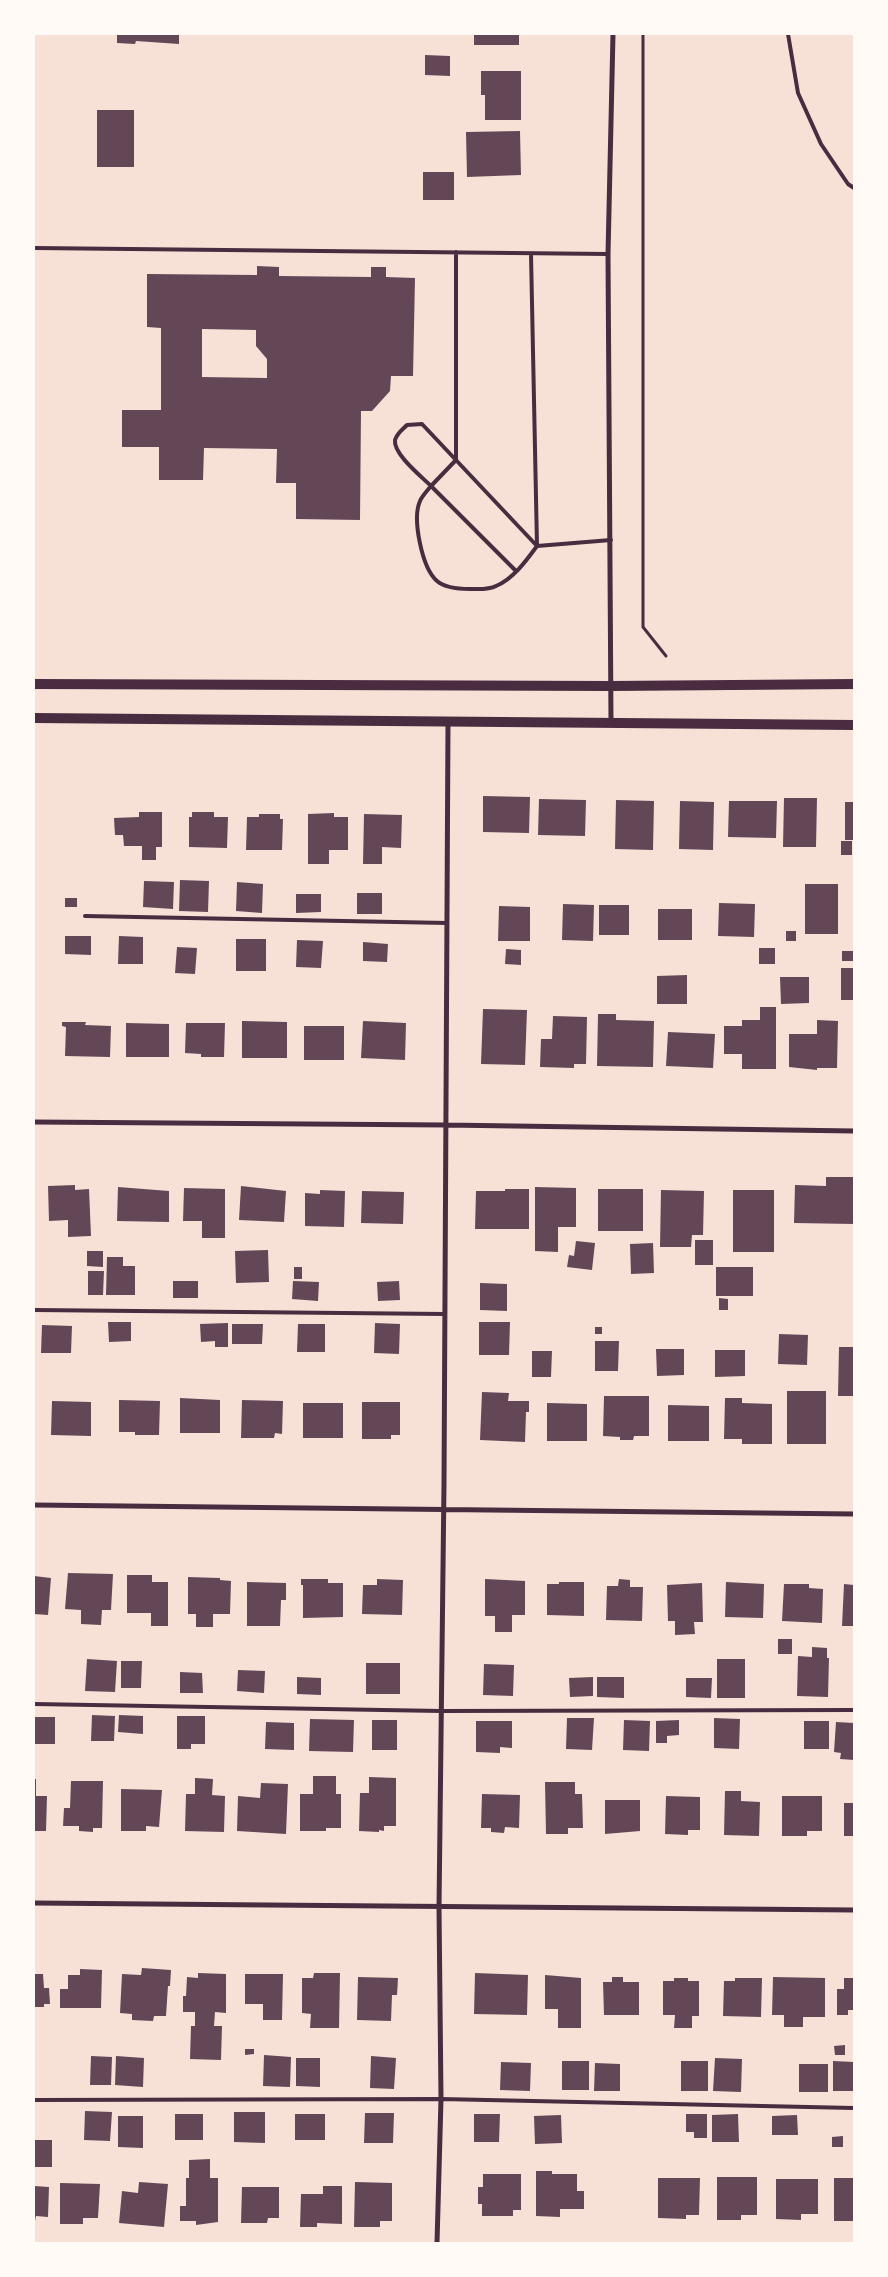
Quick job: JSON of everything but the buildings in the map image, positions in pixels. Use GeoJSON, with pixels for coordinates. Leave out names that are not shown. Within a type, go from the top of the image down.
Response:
{"type":"FeatureCollection","features":[{"type":"Feature","properties":{"kind":"main road"},"geometry":{"type":"LineString","coordinates":[[34,684],[611,686],[854,684]]}},
{"type":"Feature","properties":{"kind":"main road"},"geometry":{"type":"LineString","coordinates":[[34,718],[854,725]]}},
{"type":"Feature","properties":{"kind":"street"},"geometry":{"type":"LineString","coordinates":[[611,723],[608,254],[612,34]]}},
{"type":"Feature","properties":{"kind":"street"},"geometry":{"type":"LineString","coordinates":[[437,2243],[441,2099],[439,1907],[444,1510],[448,722]]}},
{"type":"Feature","properties":{"kind":"street"},"geometry":{"type":"LineString","coordinates":[[34,1122],[446,1125],[854,1131]]}},
{"type":"Feature","properties":{"kind":"street"},"geometry":{"type":"LineString","coordinates":[[34,1506],[854,1514]]}},
{"type":"Feature","properties":{"kind":"street"},"geometry":{"type":"LineString","coordinates":[[34,1903],[854,1910]]}},
{"type":"Feature","properties":{"kind":"lane"},"geometry":{"type":"LineString","coordinates":[[788,34],[798,93],[821,144],[848,184],[854,188]]}},
{"type":"Feature","properties":{"kind":"lane"},"geometry":{"type":"LineString","coordinates":[[34,248],[608,254]]}},
{"type":"Feature","properties":{"kind":"lane"},"geometry":{"type":"LineString","coordinates":[[456,252],[456,460],[431,486],[419,502],[418,527],[422,553],[429,570],[437,581],[447,586],[467,589],[495,588],[524,564],[536,546],[531,254]]}},
{"type":"Feature","properties":{"kind":"lane"},"geometry":{"type":"LineString","coordinates":[[516,571],[397,450],[395,442],[398,433],[407,425],[422,424],[536,546]]}},
{"type":"Feature","properties":{"kind":"lane"},"geometry":{"type":"LineString","coordinates":[[536,546],[611,540]]}},
{"type":"Feature","properties":{"kind":"lane"},"geometry":{"type":"LineString","coordinates":[[86,916],[447,923]]}},
{"type":"Feature","properties":{"kind":"lane"},"geometry":{"type":"LineString","coordinates":[[34,1310],[445,1314]]}},
{"type":"Feature","properties":{"kind":"lane"},"geometry":{"type":"LineString","coordinates":[[34,1704],[441,1710],[854,1710]]}},
{"type":"Feature","properties":{"kind":"lane"},"geometry":{"type":"LineString","coordinates":[[34,2100],[441,2099],[854,2108]]}},
{"type":"Feature","properties":{"kind":"path"},"geometry":{"type":"LineString","coordinates":[[643,34],[643,628],[666,656]]}}]}
